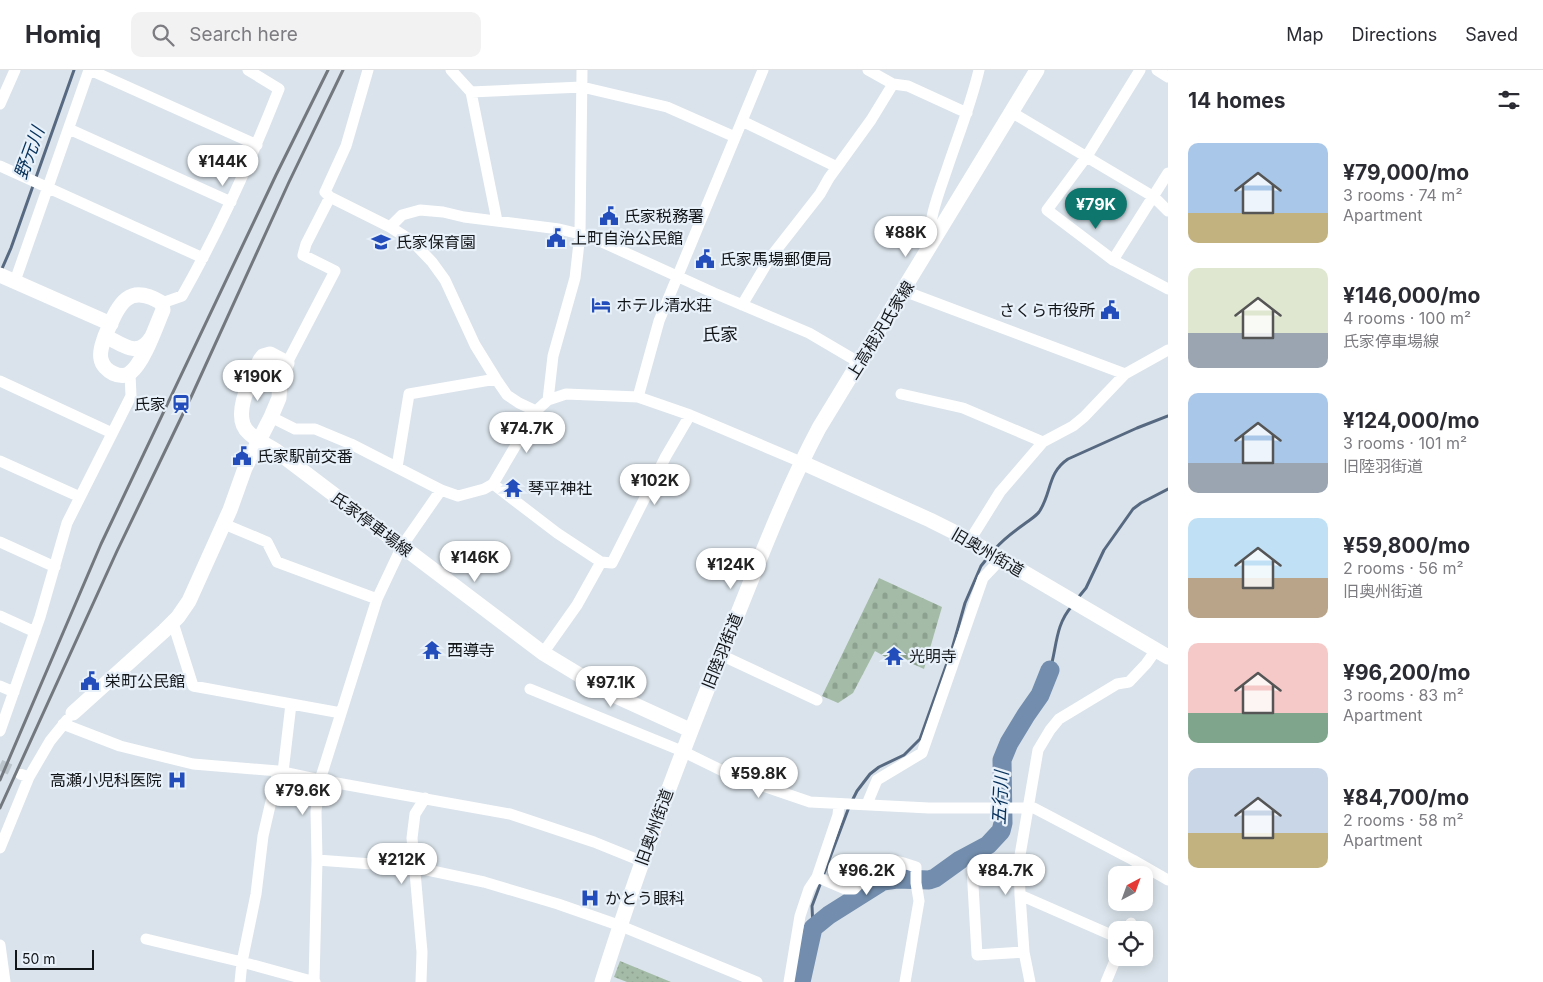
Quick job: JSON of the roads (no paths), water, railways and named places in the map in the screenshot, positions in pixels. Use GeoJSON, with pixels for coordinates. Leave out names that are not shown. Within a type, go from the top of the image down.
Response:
{"type":"FeatureCollection","features":[{"type":"Feature","properties":{"kind":"main road","name":"上高根沢氏家線"},"geometry":{"type":"LineString","coordinates":[[801,462],[819,428],[1037,70]]}},
{"type":"Feature","properties":{"kind":"main road"},"geometry":{"type":"LineString","coordinates":[[0,275],[108,330],[132,349],[138,350],[146,346],[151,338]]}},
{"type":"Feature","properties":{"kind":"main road"},"geometry":{"type":"LineString","coordinates":[[143,294],[162,303],[164,310],[139,364],[126,376],[118,375],[108,370],[101,360],[101,353],[108,330],[127,298],[143,294]]}},
{"type":"Feature","properties":{"kind":"main road","name":"氏家停車場線"},"geometry":{"type":"LineString","coordinates":[[287,363],[270,354],[263,356],[245,392],[242,403],[243,425],[248,433],[259,439],[544,653],[609,693],[690,730]]}},
{"type":"Feature","properties":{"kind":"main road"},"geometry":{"type":"LineString","coordinates":[[74,713],[173,623],[189,600],[224,524],[245,468],[271,417],[278,398],[280,379],[287,363]]}},
{"type":"Feature","properties":{"kind":"main road","name":"旧奥州街道"},"geometry":{"type":"LineString","coordinates":[[801,462],[970,540],[1162,654]]}},
{"type":"Feature","properties":{"kind":"main road","name":"旧陸羽街道"},"geometry":{"type":"LineString","coordinates":[[690,730],[777,515],[801,462]]}},
{"type":"Feature","properties":{"kind":"main road","name":"旧奥州街道"},"geometry":{"type":"LineString","coordinates":[[602,982],[622,926],[641,862],[690,730]]}},
{"type":"Feature","properties":{"kind":"street"},"geometry":{"type":"LineString","coordinates":[[0,104],[15,70]]}},
{"type":"Feature","properties":{"kind":"street"},"geometry":{"type":"LineString","coordinates":[[15,281],[90,70],[257,145]]}},
{"type":"Feature","properties":{"kind":"street"},"geometry":{"type":"LineString","coordinates":[[162,303],[182,296],[204,258],[257,145],[279,89],[248,70]]}},
{"type":"Feature","properties":{"kind":"street"},"geometry":{"type":"LineString","coordinates":[[368,70],[346,146],[325,192],[330,197],[390,227],[412,241],[432,262],[445,280],[475,345],[507,395],[536,411]]}},
{"type":"Feature","properties":{"kind":"street"},"geometry":{"type":"LineString","coordinates":[[451,70],[471,92],[497,221]]}},
{"type":"Feature","properties":{"kind":"street"},"geometry":{"type":"LineString","coordinates":[[548,400],[553,356],[575,278],[580,234],[582,70]]}},
{"type":"Feature","properties":{"kind":"street"},"geometry":{"type":"LineString","coordinates":[[638,397],[659,321],[763,70]]}},
{"type":"Feature","properties":{"kind":"street"},"geometry":{"type":"LineString","coordinates":[[868,70],[894,84],[908,86],[967,113]]}},
{"type":"Feature","properties":{"kind":"street"},"geometry":{"type":"LineString","coordinates":[[929,250],[928,231],[936,201],[967,113],[979,70]]}},
{"type":"Feature","properties":{"kind":"street"},"geometry":{"type":"LineString","coordinates":[[1140,70],[1087,156],[1047,210],[1113,260],[1168,289]]}},
{"type":"Feature","properties":{"kind":"street"},"geometry":{"type":"LineString","coordinates":[[1157,70],[1168,77]]}},
{"type":"Feature","properties":{"kind":"street"},"geometry":{"type":"LineString","coordinates":[[742,305],[770,258],[820,194],[894,84]]}},
{"type":"Feature","properties":{"kind":"street"},"geometry":{"type":"LineString","coordinates":[[471,92],[582,87],[667,107],[735,137]]}},
{"type":"Feature","properties":{"kind":"street"},"geometry":{"type":"LineString","coordinates":[[1011,112],[1154,197],[1168,210]]}},
{"type":"Feature","properties":{"kind":"street"},"geometry":{"type":"LineString","coordinates":[[742,121],[837,167]]}},
{"type":"Feature","properties":{"kind":"street"},"geometry":{"type":"LineString","coordinates":[[69,129],[231,202]]}},
{"type":"Feature","properties":{"kind":"street"},"geometry":{"type":"LineString","coordinates":[[0,166],[204,258]]}},
{"type":"Feature","properties":{"kind":"street"},"geometry":{"type":"LineString","coordinates":[[1113,260],[1168,173]]}},
{"type":"Feature","properties":{"kind":"street"},"geometry":{"type":"LineString","coordinates":[[287,363],[335,271],[304,255],[306,244],[330,197]]}},
{"type":"Feature","properties":{"kind":"street"},"geometry":{"type":"LineString","coordinates":[[390,227],[402,215],[420,210],[559,229],[580,234],[610,245],[814,336],[860,363]]}},
{"type":"Feature","properties":{"kind":"street"},"geometry":{"type":"LineString","coordinates":[[904,291],[1125,374]]}},
{"type":"Feature","properties":{"kind":"street"},"geometry":{"type":"LineString","coordinates":[[970,540],[1000,492],[1043,442],[1084,418],[1125,374],[1168,350]]}},
{"type":"Feature","properties":{"kind":"street"},"geometry":{"type":"LineString","coordinates":[[0,731],[35,632],[67,523],[131,396],[130,374]]}},
{"type":"Feature","properties":{"kind":"street"},"geometry":{"type":"LineString","coordinates":[[396,467],[409,394],[496,379]]}},
{"type":"Feature","properties":{"kind":"street"},"geometry":{"type":"LineString","coordinates":[[0,381],[112,433]]}},
{"type":"Feature","properties":{"kind":"street"},"geometry":{"type":"LineString","coordinates":[[271,417],[295,429],[315,429],[351,444],[441,490],[458,496],[484,489],[493,484],[536,411],[548,400],[566,394],[638,397],[690,415],[801,462]]}},
{"type":"Feature","properties":{"kind":"street"},"geometry":{"type":"LineString","coordinates":[[901,394],[963,408],[1043,442]]}},
{"type":"Feature","properties":{"kind":"street"},"geometry":{"type":"LineString","coordinates":[[493,484],[557,533],[601,562],[612,563],[666,456],[690,415]]}},
{"type":"Feature","properties":{"kind":"street"},"geometry":{"type":"LineString","coordinates":[[0,461],[80,497]]}},
{"type":"Feature","properties":{"kind":"street"},"geometry":{"type":"LineString","coordinates":[[146,939],[242,962],[314,982],[317,860],[316,811],[320,780],[377,600],[402,546],[441,490]]}},
{"type":"Feature","properties":{"kind":"street"},"geometry":{"type":"LineString","coordinates":[[224,524],[267,542],[277,562],[377,600]]}},
{"type":"Feature","properties":{"kind":"street"},"geometry":{"type":"LineString","coordinates":[[0,542],[55,567]]}},
{"type":"Feature","properties":{"kind":"street"},"geometry":{"type":"LineString","coordinates":[[867,804],[877,780],[922,753],[983,578],[1000,559]]}},
{"type":"Feature","properties":{"kind":"street"},"geometry":{"type":"LineString","coordinates":[[544,653],[577,605],[601,562]]}},
{"type":"Feature","properties":{"kind":"street"},"geometry":{"type":"LineString","coordinates":[[0,616],[35,632]]}},
{"type":"Feature","properties":{"kind":"street"},"geometry":{"type":"LineString","coordinates":[[173,623],[193,686],[341,713]]}},
{"type":"Feature","properties":{"kind":"street"},"geometry":{"type":"LineString","coordinates":[[1030,982],[1024,952],[1019,861],[1038,750],[1059,719],[1117,684],[1129,682],[1146,664],[1162,654]]}},
{"type":"Feature","properties":{"kind":"street"},"geometry":{"type":"LineString","coordinates":[[721,655],[817,700]]}},
{"type":"Feature","properties":{"kind":"street"},"geometry":{"type":"LineString","coordinates":[[0,686],[14,692]]}},
{"type":"Feature","properties":{"kind":"street"},"geometry":{"type":"LineString","coordinates":[[530,689],[682,751],[731,775],[810,802],[929,808],[1034,808],[1168,880]]}},
{"type":"Feature","properties":{"kind":"street"},"geometry":{"type":"LineString","coordinates":[[240,982],[242,962],[255,902],[263,836],[281,772],[291,704]]}},
{"type":"Feature","properties":{"kind":"street"},"geometry":{"type":"LineString","coordinates":[[0,848],[24,775],[63,724],[74,713]]}},
{"type":"Feature","properties":{"kind":"street"},"geometry":{"type":"LineString","coordinates":[[63,724],[120,746],[193,764],[281,772],[510,814],[594,842],[641,862]]}},
{"type":"Feature","properties":{"kind":"street"},"geometry":{"type":"LineString","coordinates":[[421,982],[422,952],[413,867],[412,838],[415,814],[425,798]]}},
{"type":"Feature","properties":{"kind":"street"},"geometry":{"type":"LineString","coordinates":[[789,982],[800,916],[809,889],[822,879],[838,815],[846,803]]}},
{"type":"Feature","properties":{"kind":"street"},"geometry":{"type":"LineString","coordinates":[[822,879],[845,889],[854,889],[862,882],[871,867],[883,859],[916,866],[919,901],[905,982]]}},
{"type":"Feature","properties":{"kind":"street"},"geometry":{"type":"LineString","coordinates":[[317,860],[413,867],[484,882],[558,904],[622,926],[757,982]]}},
{"type":"Feature","properties":{"kind":"street"},"geometry":{"type":"LineString","coordinates":[[972,868],[977,955],[1024,952]]}},
{"type":"Feature","properties":{"kind":"street"},"geometry":{"type":"LineString","coordinates":[[1020,895],[1108,934]]}},
{"type":"Feature","properties":{"kind":"street"},"geometry":{"type":"LineString","coordinates":[[0,945],[5,982]]}},
{"type":"Feature","properties":{"kind":"street"},"geometry":{"type":"LineString","coordinates":[[1106,982],[1113,966]]}},
{"type":"Feature","properties":{"kind":"waterway","name":"野元川"},"geometry":{"type":"LineString","coordinates":[[1,271],[11,248],[74,70]]}},
{"type":"Feature","properties":{"kind":"waterway"},"geometry":{"type":"LineString","coordinates":[[995,549],[1039,512],[1056,471],[1068,459],[1168,416]]}},
{"type":"Feature","properties":{"kind":"waterway","name":"五行川"},"geometry":{"type":"LineString","coordinates":[[1077,599],[1086,588],[1104,550],[1133,509],[1168,489]]}},
{"type":"Feature","properties":{"kind":"waterway"},"geometry":{"type":"LineString","coordinates":[[852,801],[870,774],[879,767],[904,755],[920,739],[952,649],[965,603],[981,566],[989,556]]}},
{"type":"Feature","properties":{"kind":"waterway","name":"五行川"},"geometry":{"type":"LineString","coordinates":[[1050,670],[1059,629],[1066,613],[1072,606]]}},
{"type":"Feature","properties":{"kind":"waterway","name":"五行川"},"geometry":{"type":"LineString","coordinates":[[801,982],[813,928],[829,915],[883,881],[897,879],[929,880],[935,878],[960,860],[988,845],[1001,831],[1003,823],[1002,760],[1009,743],[1040,695],[1050,670]]}},
{"type":"Feature","properties":{"kind":"waterway"},"geometry":{"type":"LineString","coordinates":[[823,876],[849,807]]}},
{"type":"Feature","properties":{"kind":"waterway"},"geometry":{"type":"LineString","coordinates":[[813,928],[812,906],[821,882]]}},
{"type":"Feature","properties":{"kind":"tunnel"},"geometry":{"type":"LineString","coordinates":[[0,765],[20,774]]}},
{"type":"Feature","properties":{"kind":"railway"},"geometry":{"type":"LineString","coordinates":[[0,780],[101,544],[276,175],[328,70]]}},
{"type":"Feature","properties":{"kind":"railway"},"geometry":{"type":"LineString","coordinates":[[0,808],[117,551],[192,395],[289,182],[343,70]]}},
{"type":"Feature","properties":{"kind":"place","name":"氏家税務署"},"geometry":{"type":"Point","coordinates":[609,216]}},
{"type":"Feature","properties":{"kind":"place","name":"上町自治公民館"},"geometry":{"type":"Point","coordinates":[556,238]}},
{"type":"Feature","properties":{"kind":"place","name":"氏家保育園"},"geometry":{"type":"Point","coordinates":[381,242]}},
{"type":"Feature","properties":{"kind":"place","name":"氏家馬場郵便局"},"geometry":{"type":"Point","coordinates":[705,259]}},
{"type":"Feature","properties":{"kind":"place","name":"ホテル清水荘"},"geometry":{"type":"Point","coordinates":[601,305]}},
{"type":"Feature","properties":{"kind":"place","name":"さくら市役所"},"geometry":{"type":"Point","coordinates":[1110,310]}},
{"type":"Feature","properties":{"kind":"place","name":"氏家"},"geometry":{"type":"Point","coordinates":[181,404]}},
{"type":"Feature","properties":{"kind":"place","name":"氏家駅前交番"},"geometry":{"type":"Point","coordinates":[242,456]}},
{"type":"Feature","properties":{"kind":"place","name":"琴平神社"},"geometry":{"type":"Point","coordinates":[513,488]}},
{"type":"Feature","properties":{"kind":"place","name":"西導寺"},"geometry":{"type":"Point","coordinates":[432,650]}},
{"type":"Feature","properties":{"kind":"place","name":"光明寺"},"geometry":{"type":"Point","coordinates":[894,656]}},
{"type":"Feature","properties":{"kind":"place","name":"栄町公民館"},"geometry":{"type":"Point","coordinates":[90,681]}},
{"type":"Feature","properties":{"kind":"place","name":"高瀬小児科医院"},"geometry":{"type":"Point","coordinates":[177,780]}},
{"type":"Feature","properties":{"kind":"place","name":"かとう眼科"},"geometry":{"type":"Point","coordinates":[590,898]}},
{"type":"Feature","properties":{"kind":"district","name":"氏家"},"geometry":{"type":"Point","coordinates":[720,334]}}]}
